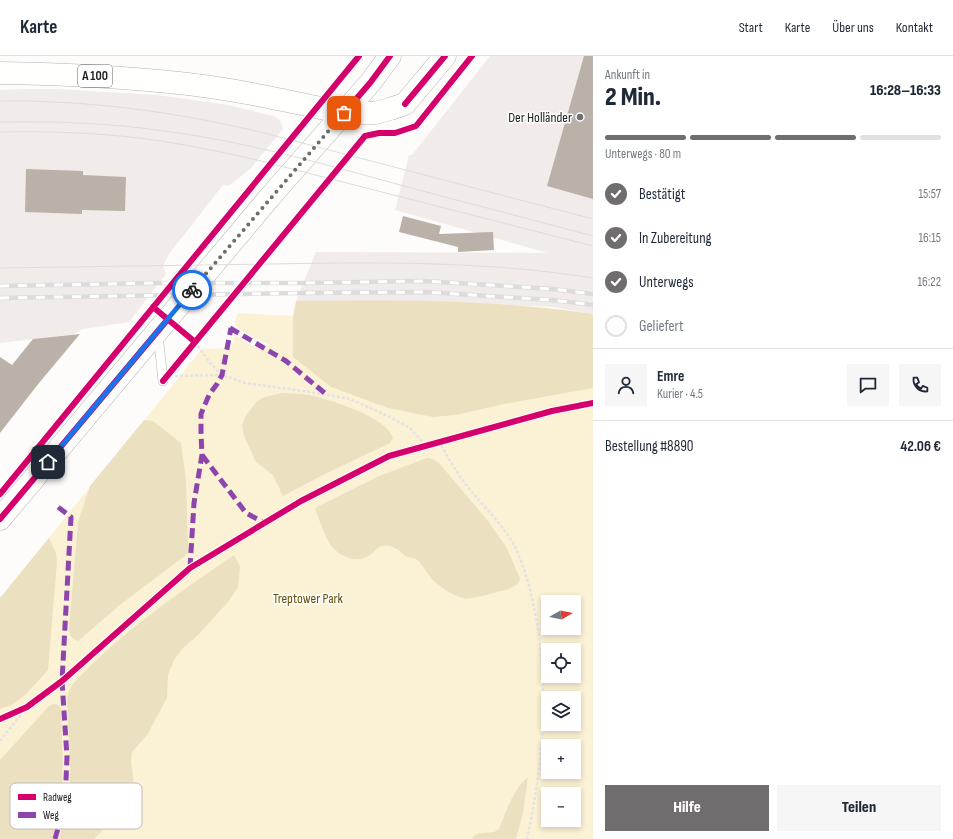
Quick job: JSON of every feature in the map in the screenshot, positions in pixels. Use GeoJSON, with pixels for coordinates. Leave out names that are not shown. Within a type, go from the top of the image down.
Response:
{"type":"FeatureCollection","features":[{"type":"Feature","properties":{"kind":"main road"},"geometry":{"type":"LineString","coordinates":[[0,519],[269,198],[370,83],[390,56]]}},
{"type":"Feature","properties":{"kind":"main road"},"geometry":{"type":"LineString","coordinates":[[344,113],[375,112],[405,104],[446,56]]}},
{"type":"Feature","properties":{"kind":"main road","name":"A 100"},"geometry":{"type":"LineString","coordinates":[[0,73],[119,77],[182,84],[255,95],[344,113]]}},
{"type":"Feature","properties":{"kind":"lane"},"geometry":{"type":"LineString","coordinates":[[158,331],[162,381]]}},
{"type":"Feature","properties":{"kind":"path"},"geometry":{"type":"LineString","coordinates":[[195,342],[210,363],[222,375]]}},
{"type":"Feature","properties":{"kind":"path"},"geometry":{"type":"LineString","coordinates":[[174,376],[222,375],[245,383],[350,399],[390,417],[410,428],[425,445]]}},
{"type":"Feature","properties":{"kind":"path"},"geometry":{"type":"LineString","coordinates":[[438,442],[469,488],[502,528],[514,546],[524,568],[531,593],[541,648],[543,674],[543,731],[536,794],[527,839]]}},
{"type":"Feature","properties":{"kind":"path"},"geometry":{"type":"LineString","coordinates":[[0,740],[27,707]]}},
{"type":"Feature","properties":{"kind":"shaded area"},"geometry":{"type":"Polygon","coordinates":[[[490,56],[593,56],[593,314],[552,307],[427,301],[296,301],[316,252],[548,253],[395,210],[409,155],[412,155],[490,56]]]}},
{"type":"Feature","properties":{"kind":"shaded area"},"geometry":{"type":"Polygon","coordinates":[[[57,89],[157,95],[228,105],[273,116],[280,120],[283,129],[251,168],[229,186],[223,185],[169,254],[163,266],[166,274],[129,322],[83,329],[75,334],[0,343],[0,90],[57,89]]]}},
{"type":"Feature","properties":{"kind":"shaded area"},"geometry":{"type":"Polygon","coordinates":[[[370,300],[482,303],[556,309],[593,314],[593,388],[499,405],[456,415],[433,417],[388,408],[331,387],[293,357],[293,316],[296,301],[370,300]]]}},
{"type":"Feature","properties":{"kind":"shaded area"},"geometry":{"type":"Polygon","coordinates":[[[282,393],[309,395],[346,406],[380,423],[388,430],[393,438],[390,443],[283,496],[273,475],[256,462],[244,436],[242,426],[245,417],[257,401],[265,397],[282,393]]]}},
{"type":"Feature","properties":{"kind":"shaded area"},"geometry":{"type":"Polygon","coordinates":[[[144,420],[153,421],[181,443],[186,480],[188,545],[190,552],[121,604],[78,641],[71,636],[69,629],[78,522],[90,486],[144,420]]]}},
{"type":"Feature","properties":{"kind":"shaded area"},"geometry":{"type":"Polygon","coordinates":[[[427,458],[433,459],[439,463],[488,521],[507,548],[520,579],[515,586],[492,594],[462,598],[437,584],[418,560],[405,556],[393,547],[383,546],[364,558],[355,559],[338,553],[332,547],[325,534],[315,508],[379,476],[427,458]]]}},
{"type":"Feature","properties":{"kind":"shaded area"},"geometry":{"type":"Polygon","coordinates":[[[49,538],[56,553],[57,562],[48,670],[26,694],[12,705],[0,709],[0,598],[49,538]]]}},
{"type":"Feature","properties":{"kind":"shaded area"},"geometry":{"type":"Polygon","coordinates":[[[234,555],[240,566],[238,587],[228,602],[199,634],[182,649],[174,660],[168,675],[167,698],[147,735],[132,752],[131,761],[134,783],[70,783],[67,699],[72,685],[90,666],[129,632],[191,585],[234,555]]]}},
{"type":"Feature","properties":{"kind":"shaded area"},"geometry":{"type":"Polygon","coordinates":[[[54,704],[61,708],[63,758],[62,783],[10,783],[10,829],[55,829],[52,839],[0,839],[0,760],[49,706],[54,704]]]}},
{"type":"Feature","properties":{"kind":"shaded area"},"geometry":{"type":"Polygon","coordinates":[[[528,777],[523,813],[516,839],[472,839],[476,834],[494,832],[499,829],[514,794],[528,777]]]}},
{"type":"Feature","properties":{"kind":"shaded area"},"geometry":{"type":"Polygon","coordinates":[[[61,829],[103,829],[94,839],[59,839],[61,829]]]}},
{"type":"Feature","properties":{"kind":"green space","name":"Treptower Park"},"geometry":{"type":"Polygon","coordinates":[[[238,313],[293,316],[293,346],[593,343],[593,839],[0,839],[0,598],[202,349],[231,348],[235,335],[254,347],[271,346],[245,333],[237,326],[235,322],[238,313]]]}},
{"type":"Feature","properties":{"kind":"building","name":"Der Holländer"},"geometry":{"type":"Polygon","coordinates":[[[584,56],[593,56],[593,199],[547,186],[584,56]]]}},
{"type":"Feature","properties":{"kind":"building"},"geometry":{"type":"Polygon","coordinates":[[[26,169],[83,171],[83,175],[126,177],[125,211],[82,210],[82,214],[25,212],[26,169]]]}},
{"type":"Feature","properties":{"kind":"building"},"geometry":{"type":"Polygon","coordinates":[[[403,216],[441,226],[439,234],[493,232],[494,250],[458,252],[458,247],[399,232],[403,216]]]}},
{"type":"Feature","properties":{"kind":"building"},"geometry":{"type":"Polygon","coordinates":[[[80,334],[0,433],[0,357],[12,365],[33,339],[80,334]]]}},
{"type":"Feature","properties":{"kind":"tram line"},"geometry":{"type":"LineString","coordinates":[[0,101],[33,101],[100,105],[166,113],[199,119],[264,133],[593,219]]}},
{"type":"Feature","properties":{"kind":"tram line"},"geometry":{"type":"LineString","coordinates":[[0,122],[62,122],[103,124],[144,128],[222,140],[308,160],[593,236]]}},
{"type":"Feature","properties":{"kind":"tram line"},"geometry":{"type":"LineString","coordinates":[[0,132],[61,132],[101,134],[141,138],[198,147],[257,160],[593,246]]}},
{"type":"Feature","properties":{"kind":"tram line"},"geometry":{"type":"LineString","coordinates":[[0,268],[391,263],[513,268],[593,278]]}},
{"type":"Feature","properties":{"kind":"railway"},"geometry":{"type":"LineString","coordinates":[[0,286],[424,281],[553,289],[593,294]]}},
{"type":"Feature","properties":{"kind":"railway"},"geometry":{"type":"LineString","coordinates":[[0,298],[425,292],[552,300],[593,305]]}},
{"type":"Feature","properties":{"kind":"marked path"},"geometry":{"type":"LineString","coordinates":[[230,328],[286,361],[327,395]]}},
{"type":"Feature","properties":{"kind":"marked path"},"geometry":{"type":"LineString","coordinates":[[190,568],[194,503],[202,455],[201,414],[209,395],[222,375],[231,328]]}},
{"type":"Feature","properties":{"kind":"marked path"},"geometry":{"type":"LineString","coordinates":[[202,455],[246,513],[265,523]]}},
{"type":"Feature","properties":{"kind":"marked path"},"geometry":{"type":"LineString","coordinates":[[58,507],[71,517],[62,681],[67,757],[66,783]]}},
{"type":"Feature","properties":{"kind":"marked path"},"geometry":{"type":"LineString","coordinates":[[55,839],[58,829]]}},
{"type":"Feature","properties":{"kind":"cycle path"},"geometry":{"type":"LineString","coordinates":[[0,494],[359,56]]}},
{"type":"Feature","properties":{"kind":"cycle path"},"geometry":{"type":"LineString","coordinates":[[344,113],[370,83],[390,56]]}},
{"type":"Feature","properties":{"kind":"cycle path"},"geometry":{"type":"LineString","coordinates":[[405,104],[445,56]]}},
{"type":"Feature","properties":{"kind":"cycle path"},"geometry":{"type":"LineString","coordinates":[[163,381],[365,136],[379,133],[395,133],[416,126],[472,56]]}},
{"type":"Feature","properties":{"kind":"cycle path"},"geometry":{"type":"LineString","coordinates":[[153,307],[195,342]]}},
{"type":"Feature","properties":{"kind":"cycle path"},"geometry":{"type":"LineString","coordinates":[[0,519],[168,319]]}},
{"type":"Feature","properties":{"kind":"cycle path"},"geometry":{"type":"LineString","coordinates":[[0,719],[27,707],[62,681],[190,568],[301,501],[389,456],[552,411],[593,403]]}},
{"type":"Feature","properties":{"kind":"way so far"},"geometry":{"type":"LineString","coordinates":[[192,290],[269,198],[344,113]]}},
{"type":"Feature","properties":{"kind":"place","name":"Der Holländer"},"geometry":{"type":"Point","coordinates":[580,117]}},
{"type":"Feature","properties":{"kind":"route"},"geometry":{"type":"LineString","coordinates":[[48,462],[192,290]]}}]}
